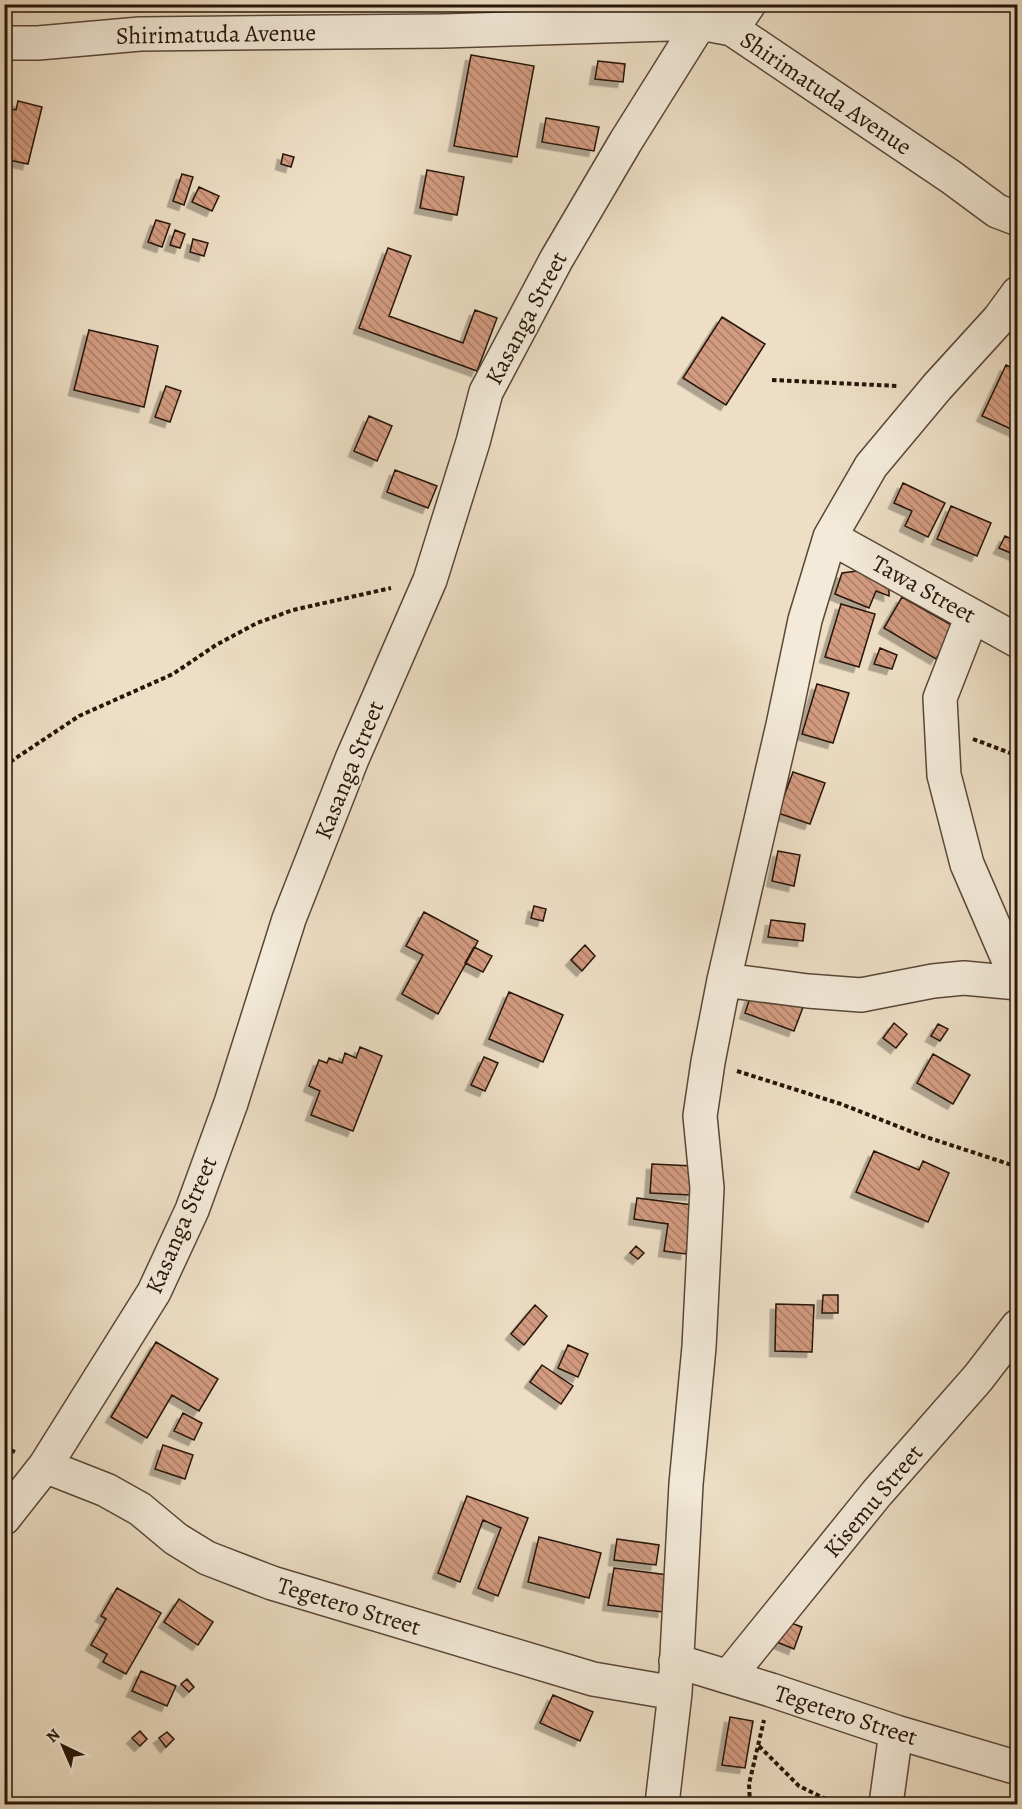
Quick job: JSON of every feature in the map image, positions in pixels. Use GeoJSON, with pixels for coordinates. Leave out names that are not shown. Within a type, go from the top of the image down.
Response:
{"type":"FeatureCollection","features":[{"type":"Feature","properties":{"kind":"street","name":"Shirimatuda Avenue"},"geometry":{"type":"LineString","coordinates":[[4,43],[38,43],[140,34],[411,17],[454,30],[700,22],[740,17],[951,177],[998,211],[1017,219]]}},
{"type":"Feature","properties":{"kind":"street","name":"Kasanga Street"},"geometry":{"type":"LineString","coordinates":[[4,1518],[45,1466],[154,1293],[192,1210],[231,1103],[289,920],[352,759],[430,580],[473,442],[486,392],[562,250],[700,22]]}},
{"type":"Feature","properties":{"kind":"street"},"geometry":{"type":"LineString","coordinates":[[662,1804],[675,1677],[686,1484],[699,1347],[707,1188],[700,1116],[724,980],[805,620],[830,537],[870,466],[999,319],[1017,293]]}},
{"type":"Feature","properties":{"kind":"street","name":"Tawa Street"},"geometry":{"type":"LineString","coordinates":[[830,537],[1017,641]]}},
{"type":"Feature","properties":{"kind":"street"},"geometry":{"type":"LineString","coordinates":[[724,980],[861,995],[933,981],[964,978],[1017,982],[967,864],[944,775],[940,698],[972,615]]}},
{"type":"Feature","properties":{"kind":"street","name":"Kisemu Street"},"geometry":{"type":"LineString","coordinates":[[728,1677],[877,1493],[978,1378],[1017,1326]]}},
{"type":"Feature","properties":{"kind":"street","name":"Tegetero Street"},"geometry":{"type":"LineString","coordinates":[[45,1466],[106,1490],[140,1509],[176,1539],[207,1558],[272,1583],[593,1678],[728,1677],[896,1732],[1017,1768]]}},
{"type":"Feature","properties":{"kind":"street"},"geometry":{"type":"LineString","coordinates":[[886,1804],[896,1732]]}},
{"type":"Feature","properties":{"kind":"path"},"geometry":{"type":"LineString","coordinates":[[772,380],[937,387]]}},
{"type":"Feature","properties":{"kind":"path"},"geometry":{"type":"LineString","coordinates":[[4,766],[79,716],[173,674],[216,645],[256,623],[293,610],[430,580]]}},
{"type":"Feature","properties":{"kind":"path"},"geometry":{"type":"LineString","coordinates":[[941,727],[1017,756]]}},
{"type":"Feature","properties":{"kind":"path"},"geometry":{"type":"LineString","coordinates":[[708,1062],[841,1104],[920,1135],[1017,1167]]}},
{"type":"Feature","properties":{"kind":"path"},"geometry":{"type":"LineString","coordinates":[[750,1804],[749,1784],[771,1690]]}},
{"type":"Feature","properties":{"kind":"path"},"geometry":{"type":"LineString","coordinates":[[758,1745],[799,1786],[836,1804]]}},
{"type":"Feature","properties":{"kind":"building"},"geometry":{"type":"Polygon","coordinates":[[[471,55],[534,66],[517,157],[454,146],[471,55]]]}},
{"type":"Feature","properties":{"kind":"building"},"geometry":{"type":"Polygon","coordinates":[[[598,61],[625,64],[623,82],[595,79],[598,61]]]}},
{"type":"Feature","properties":{"kind":"building"},"geometry":{"type":"Polygon","coordinates":[[[18,101],[42,107],[28,164],[4,159],[6,150],[4,149],[4,108],[16,110],[18,101]]]}},
{"type":"Feature","properties":{"kind":"building"},"geometry":{"type":"Polygon","coordinates":[[[546,118],[599,127],[594,151],[542,142],[546,118]]]}},
{"type":"Feature","properties":{"kind":"building"},"geometry":{"type":"Polygon","coordinates":[[[283,154],[294,157],[291,167],[281,164],[283,154]]]}},
{"type":"Feature","properties":{"kind":"building"},"geometry":{"type":"Polygon","coordinates":[[[427,170],[464,177],[457,215],[420,208],[427,170]]]}},
{"type":"Feature","properties":{"kind":"building"},"geometry":{"type":"Polygon","coordinates":[[[182,174],[193,177],[184,205],[173,201],[182,174]]]}},
{"type":"Feature","properties":{"kind":"building"},"geometry":{"type":"Polygon","coordinates":[[[199,187],[219,196],[212,211],[192,202],[199,187]]]}},
{"type":"Feature","properties":{"kind":"building"},"geometry":{"type":"Polygon","coordinates":[[[156,220],[170,224],[162,247],[148,242],[156,220]]]}},
{"type":"Feature","properties":{"kind":"building"},"geometry":{"type":"Polygon","coordinates":[[[175,230],[185,234],[180,248],[170,245],[175,230]]]}},
{"type":"Feature","properties":{"kind":"building"},"geometry":{"type":"Polygon","coordinates":[[[193,239],[208,243],[204,256],[190,252],[193,239]]]}},
{"type":"Feature","properties":{"kind":"building"},"geometry":{"type":"Polygon","coordinates":[[[388,248],[411,256],[389,316],[463,343],[475,310],[497,318],[477,371],[359,328],[388,248]]]}},
{"type":"Feature","properties":{"kind":"building"},"geometry":{"type":"Polygon","coordinates":[[[722,317],[765,344],[726,405],[683,378],[722,317]]]}},
{"type":"Feature","properties":{"kind":"building"},"geometry":{"type":"Polygon","coordinates":[[[89,330],[158,346],[144,407],[74,390],[89,330]]]}},
{"type":"Feature","properties":{"kind":"building"},"geometry":{"type":"Polygon","coordinates":[[[1006,365],[1018,371],[1018,432],[982,416],[1006,365]]]}},
{"type":"Feature","properties":{"kind":"building"},"geometry":{"type":"Polygon","coordinates":[[[166,386],[181,391],[170,422],[155,417],[166,386]]]}},
{"type":"Feature","properties":{"kind":"building"},"geometry":{"type":"Polygon","coordinates":[[[369,416],[392,426],[377,461],[354,451],[369,416]]]}},
{"type":"Feature","properties":{"kind":"building"},"geometry":{"type":"Polygon","coordinates":[[[395,470],[437,486],[428,508],[387,492],[395,470]]]}},
{"type":"Feature","properties":{"kind":"building"},"geometry":{"type":"Polygon","coordinates":[[[903,483],[945,503],[928,537],[905,526],[912,511],[894,503],[903,483]]]}},
{"type":"Feature","properties":{"kind":"building"},"geometry":{"type":"Polygon","coordinates":[[[951,506],[991,523],[977,556],[937,539],[951,506]]]}},
{"type":"Feature","properties":{"kind":"building"},"geometry":{"type":"Polygon","coordinates":[[[1005,536],[1018,542],[1018,556],[999,548],[1005,536]]]}},
{"type":"Feature","properties":{"kind":"building"},"geometry":{"type":"Polygon","coordinates":[[[857,571],[889,584],[889,596],[876,591],[869,608],[835,594],[842,573],[857,571]]]}},
{"type":"Feature","properties":{"kind":"building"},"geometry":{"type":"Polygon","coordinates":[[[902,597],[955,627],[936,659],[884,628],[902,597]]]}},
{"type":"Feature","properties":{"kind":"building"},"geometry":{"type":"Polygon","coordinates":[[[841,604],[875,614],[859,667],[825,657],[841,604]]]}},
{"type":"Feature","properties":{"kind":"building"},"geometry":{"type":"Polygon","coordinates":[[[880,648],[897,655],[892,669],[874,664],[880,648]]]}},
{"type":"Feature","properties":{"kind":"building"},"geometry":{"type":"Polygon","coordinates":[[[817,684],[849,693],[833,743],[802,734],[817,684]]]}},
{"type":"Feature","properties":{"kind":"building"},"geometry":{"type":"Polygon","coordinates":[[[793,772],[825,783],[810,824],[778,813],[793,772]]]}},
{"type":"Feature","properties":{"kind":"building"},"geometry":{"type":"Polygon","coordinates":[[[778,851],[800,855],[794,886],[772,881],[778,851]]]}},
{"type":"Feature","properties":{"kind":"building"},"geometry":{"type":"Polygon","coordinates":[[[534,906],[546,909],[543,921],[531,918],[534,906]]]}},
{"type":"Feature","properties":{"kind":"building"},"geometry":{"type":"Polygon","coordinates":[[[424,912],[478,941],[438,1014],[402,994],[423,955],[406,946],[424,912]]]}},
{"type":"Feature","properties":{"kind":"building"},"geometry":{"type":"Polygon","coordinates":[[[771,920],[805,924],[803,941],[768,937],[771,920]]]}},
{"type":"Feature","properties":{"kind":"building"},"geometry":{"type":"Polygon","coordinates":[[[585,945],[595,956],[582,971],[571,960],[585,945]]]}},
{"type":"Feature","properties":{"kind":"building"},"geometry":{"type":"Polygon","coordinates":[[[474,947],[492,956],[483,972],[465,963],[474,947]]]}},
{"type":"Feature","properties":{"kind":"building"},"geometry":{"type":"Polygon","coordinates":[[[509,992],[563,1015],[543,1062],[489,1039],[509,992]]]}},
{"type":"Feature","properties":{"kind":"building"},"geometry":{"type":"Polygon","coordinates":[[[752,992],[805,1002],[794,1031],[745,1013],[752,992]]]}},
{"type":"Feature","properties":{"kind":"building"},"geometry":{"type":"Polygon","coordinates":[[[894,1023],[907,1034],[896,1048],[883,1038],[894,1023]]]}},
{"type":"Feature","properties":{"kind":"building"},"geometry":{"type":"Polygon","coordinates":[[[938,1024],[948,1029],[940,1041],[931,1036],[938,1024]]]}},
{"type":"Feature","properties":{"kind":"building"},"geometry":{"type":"Polygon","coordinates":[[[360,1047],[382,1056],[353,1131],[311,1115],[320,1091],[309,1086],[319,1060],[327,1063],[329,1058],[342,1063],[345,1053],[356,1058],[360,1047]]]}},
{"type":"Feature","properties":{"kind":"building"},"geometry":{"type":"Polygon","coordinates":[[[933,1054],[970,1075],[953,1104],[917,1083],[933,1054]]]}},
{"type":"Feature","properties":{"kind":"building"},"geometry":{"type":"Polygon","coordinates":[[[484,1057],[498,1063],[485,1091],[471,1085],[484,1057]]]}},
{"type":"Feature","properties":{"kind":"building"},"geometry":{"type":"Polygon","coordinates":[[[874,1151],[919,1170],[923,1161],[949,1173],[928,1222],[856,1192],[874,1151]]]}},
{"type":"Feature","properties":{"kind":"building"},"geometry":{"type":"Polygon","coordinates":[[[652,1164],[693,1166],[692,1195],[650,1193],[652,1164]]]}},
{"type":"Feature","properties":{"kind":"building"},"geometry":{"type":"Polygon","coordinates":[[[637,1198],[693,1205],[686,1254],[664,1251],[668,1224],[634,1219],[637,1198]]]}},
{"type":"Feature","properties":{"kind":"building"},"geometry":{"type":"Polygon","coordinates":[[[636,1246],[644,1253],[638,1259],[630,1253],[636,1246]]]}},
{"type":"Feature","properties":{"kind":"building"},"geometry":{"type":"Polygon","coordinates":[[[823,1295],[838,1295],[838,1313],[822,1313],[823,1295]]]}},
{"type":"Feature","properties":{"kind":"building"},"geometry":{"type":"Polygon","coordinates":[[[776,1304],[814,1305],[812,1352],[775,1351],[776,1304]]]}},
{"type":"Feature","properties":{"kind":"building"},"geometry":{"type":"Polygon","coordinates":[[[535,1305],[547,1316],[524,1345],[511,1334],[535,1305]]]}},
{"type":"Feature","properties":{"kind":"building"},"geometry":{"type":"Polygon","coordinates":[[[156,1342],[218,1379],[199,1411],[172,1395],[147,1438],[111,1417],[156,1342]]]}},
{"type":"Feature","properties":{"kind":"building"},"geometry":{"type":"Polygon","coordinates":[[[568,1345],[588,1354],[578,1377],[558,1368],[568,1345]]]}},
{"type":"Feature","properties":{"kind":"building"},"geometry":{"type":"Polygon","coordinates":[[[542,1365],[573,1386],[561,1404],[530,1382],[542,1365]]]}},
{"type":"Feature","properties":{"kind":"building"},"geometry":{"type":"Polygon","coordinates":[[[183,1413],[202,1423],[194,1440],[174,1431],[183,1413]]]}},
{"type":"Feature","properties":{"kind":"building"},"geometry":{"type":"Polygon","coordinates":[[[163,1445],[193,1455],[185,1479],[155,1469],[163,1445]]]}},
{"type":"Feature","properties":{"kind":"building"},"geometry":{"type":"Polygon","coordinates":[[[467,1496],[528,1518],[498,1596],[478,1588],[501,1528],[483,1520],[460,1582],[438,1573],[467,1496]]]}},
{"type":"Feature","properties":{"kind":"building"},"geometry":{"type":"Polygon","coordinates":[[[539,1537],[601,1553],[589,1598],[528,1582],[539,1537]]]}},
{"type":"Feature","properties":{"kind":"building"},"geometry":{"type":"Polygon","coordinates":[[[617,1539],[659,1545],[656,1565],[614,1560],[617,1539]]]}},
{"type":"Feature","properties":{"kind":"building"},"geometry":{"type":"Polygon","coordinates":[[[614,1568],[668,1575],[663,1612],[608,1605],[614,1568]]]}},
{"type":"Feature","properties":{"kind":"building"},"geometry":{"type":"Polygon","coordinates":[[[117,1588],[161,1613],[126,1674],[103,1662],[107,1654],[91,1645],[106,1619],[101,1616],[117,1588]]]}},
{"type":"Feature","properties":{"kind":"building"},"geometry":{"type":"Polygon","coordinates":[[[179,1599],[213,1622],[198,1645],[164,1622],[179,1599]]]}},
{"type":"Feature","properties":{"kind":"building"},"geometry":{"type":"Polygon","coordinates":[[[780,1619],[802,1627],[794,1649],[772,1640],[780,1619]]]}},
{"type":"Feature","properties":{"kind":"building"},"geometry":{"type":"Polygon","coordinates":[[[141,1671],[176,1686],[167,1706],[132,1691],[141,1671]]]}},
{"type":"Feature","properties":{"kind":"building"},"geometry":{"type":"Polygon","coordinates":[[[187,1679],[194,1687],[189,1692],[181,1684],[187,1679]]]}},
{"type":"Feature","properties":{"kind":"building"},"geometry":{"type":"Polygon","coordinates":[[[553,1695],[593,1712],[580,1741],[540,1723],[553,1695]]]}},
{"type":"Feature","properties":{"kind":"building"},"geometry":{"type":"Polygon","coordinates":[[[730,1717],[753,1721],[745,1768],[722,1765],[730,1717]]]}},
{"type":"Feature","properties":{"kind":"building"},"geometry":{"type":"Polygon","coordinates":[[[140,1731],[147,1739],[140,1746],[132,1738],[140,1731]]]}},
{"type":"Feature","properties":{"kind":"building"},"geometry":{"type":"Polygon","coordinates":[[[167,1732],[174,1739],[166,1747],[159,1738],[167,1732]]]}}]}
